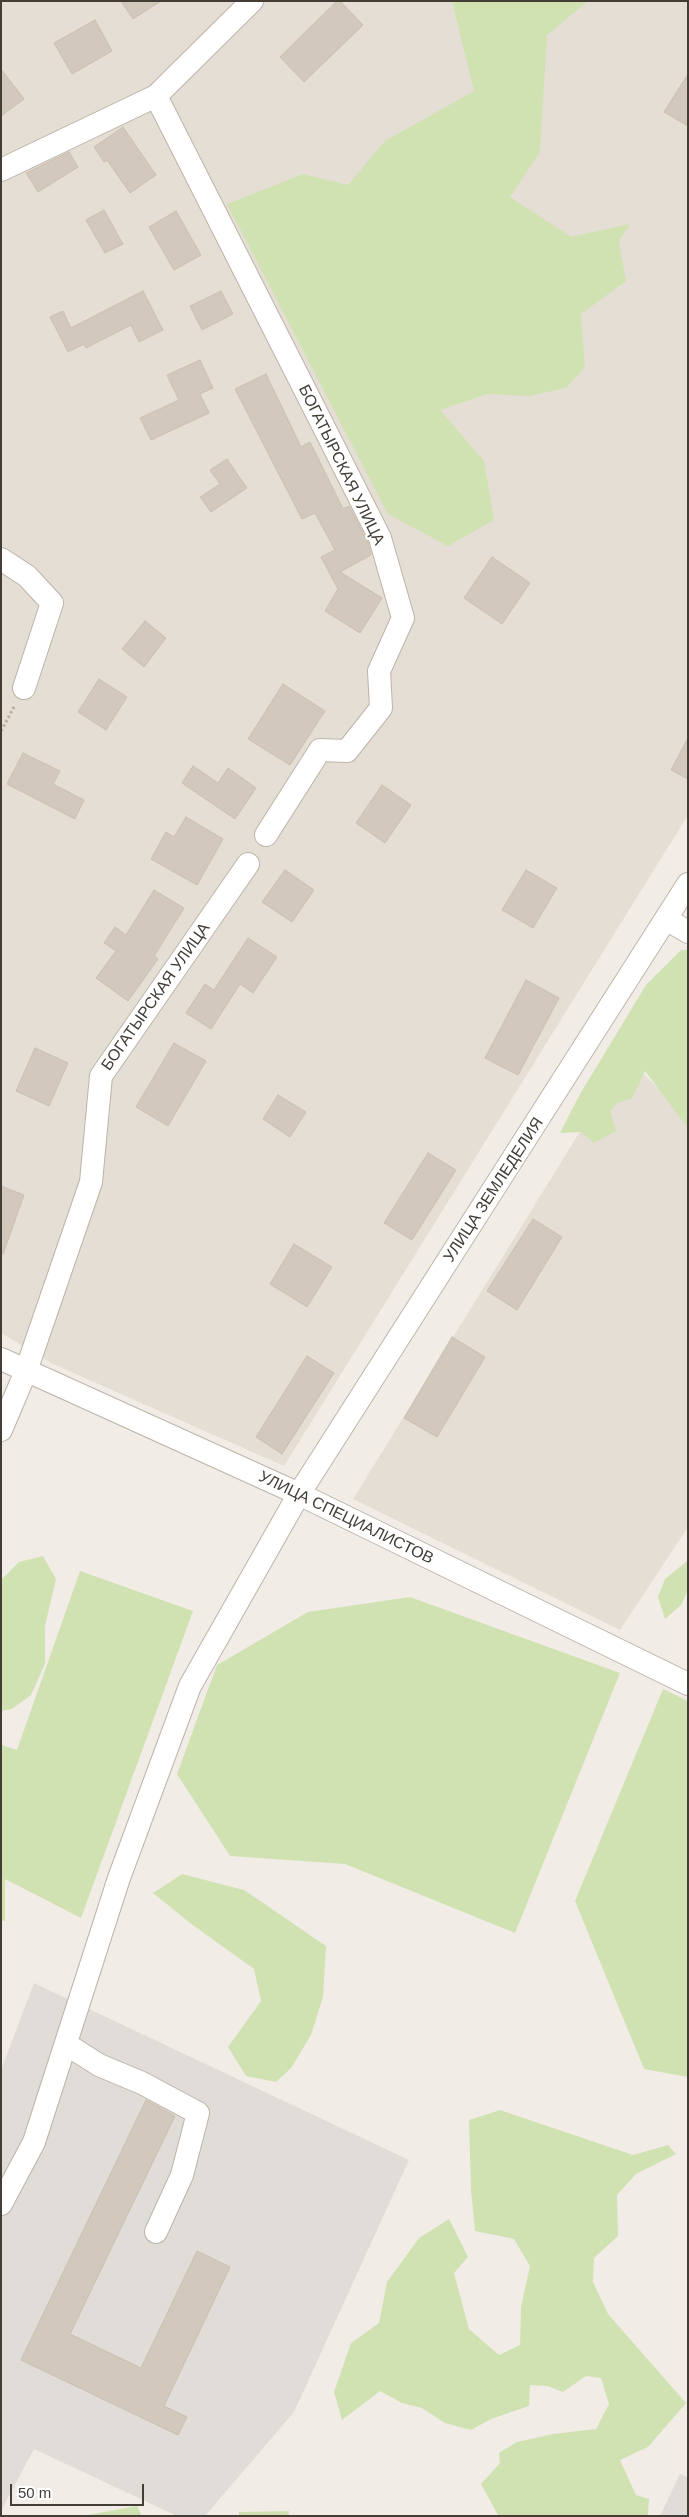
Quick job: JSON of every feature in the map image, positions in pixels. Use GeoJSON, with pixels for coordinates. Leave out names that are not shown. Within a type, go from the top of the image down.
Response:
{"type":"FeatureCollection","features":[{"type":"Feature","properties":{"kind":"street"},"geometry":{"type":"LineString","coordinates":[[1,170],[156,96],[252,1]]}},
{"type":"Feature","properties":{"kind":"street","name":"БОГАТЫРСКАЯ УЛИЦА"},"geometry":{"type":"LineString","coordinates":[[156,96],[380,538],[404,618],[378,670],[380,708],[347,751],[320,750],[266,835]]}},
{"type":"Feature","properties":{"kind":"street"},"geometry":{"type":"LineString","coordinates":[[1,559],[27,576],[52,603],[24,688]]}},
{"type":"Feature","properties":{"kind":"street","name":"БОГАТЫРСКАЯ УЛИЦА"},"geometry":{"type":"LineString","coordinates":[[1,1430],[26,1372],[90,1182],[101,1076],[248,864]]}},
{"type":"Feature","properties":{"kind":"street","name":"УЛИЦА ЗЕМЛЕДЕЛИЯ"},"geometry":{"type":"LineString","coordinates":[[1,2204],[34,2142],[120,1878],[190,1686],[299,1494],[688,884]]}},
{"type":"Feature","properties":{"kind":"street"},"geometry":{"type":"LineString","coordinates":[[666,919],[688,932]]}},
{"type":"Feature","properties":{"kind":"street","name":"УЛИЦА СПЕЦИАЛИСТОВ"},"geometry":{"type":"LineString","coordinates":[[1,1359],[26,1372],[299,1494],[688,1684]]}},
{"type":"Feature","properties":{"kind":"street"},"geometry":{"type":"LineString","coordinates":[[66,2044],[99,2065],[142,2083],[198,2113],[182,2175],[156,2232]]}},
{"type":"Feature","properties":{"kind":"path"},"geometry":{"type":"LineString","coordinates":[[1,731],[24,688]]}},
{"type":"Feature","properties":{"kind":"shaded area"},"geometry":{"type":"Polygon","coordinates":[[[1,1],[688,1],[688,815],[284,1466],[53,1364],[1,1333],[1,1]]]}},
{"type":"Feature","properties":{"kind":"shaded area"},"geometry":{"type":"Polygon","coordinates":[[[626,1057],[688,1117],[688,1527],[620,1630],[353,1499],[626,1057]]]}},
{"type":"Feature","properties":{"kind":"shaded area"},"geometry":{"type":"Polygon","coordinates":[[[34,1983],[409,2160],[294,2412],[205,2516],[177,2516],[34,2449],[1,2511],[1,2070],[34,1983]]]}},
{"type":"Feature","properties":{"kind":"shaded area"},"geometry":{"type":"Polygon","coordinates":[[[680,2474],[688,2477],[688,2516],[660,2516],[680,2474]]]}},
{"type":"Feature","properties":{"kind":"green space"},"geometry":{"type":"Polygon","coordinates":[[[452,1],[588,1],[547,35],[540,152],[510,197],[571,237],[630,224],[619,241],[626,281],[581,314],[585,367],[566,388],[529,396],[487,394],[440,410],[484,461],[494,520],[448,546],[388,514],[227,204],[303,174],[348,185],[385,141],[474,91],[452,1]]]}},
{"type":"Feature","properties":{"kind":"green space"},"geometry":{"type":"Polygon","coordinates":[[[681,950],[688,950],[688,1128],[645,1071],[632,1098],[617,1103],[610,1111],[616,1131],[594,1143],[581,1132],[560,1133],[580,1094],[646,985],[681,950]]]}},
{"type":"Feature","properties":{"kind":"green space"},"geometry":{"type":"Polygon","coordinates":[[[688,1540],[688,1590],[681,1605],[665,1619],[658,1597],[665,1579],[687,1561],[688,1540]]]}},
{"type":"Feature","properties":{"kind":"green space"},"geometry":{"type":"Polygon","coordinates":[[[43,1556],[56,1579],[45,1626],[45,1664],[31,1695],[12,1709],[1,1711],[1,1580],[19,1562],[43,1556]]]}},
{"type":"Feature","properties":{"kind":"green space"},"geometry":{"type":"Polygon","coordinates":[[[80,1571],[193,1611],[81,1918],[5,1879],[5,1921],[1,1920],[1,1745],[17,1750],[80,1571]]]}},
{"type":"Feature","properties":{"kind":"green space"},"geometry":{"type":"Polygon","coordinates":[[[410,1597],[620,1673],[515,1933],[345,1864],[230,1856],[177,1774],[217,1665],[308,1612],[410,1597]]]}},
{"type":"Feature","properties":{"kind":"green space"},"geometry":{"type":"Polygon","coordinates":[[[663,1689],[688,1701],[688,2077],[644,2069],[575,1901],[663,1689]]]}},
{"type":"Feature","properties":{"kind":"green space"},"geometry":{"type":"Polygon","coordinates":[[[182,1874],[244,1890],[326,1946],[323,1997],[311,2035],[291,2068],[276,2082],[246,2076],[228,2047],[261,2001],[254,1969],[190,1923],[153,1893],[182,1874]]]}},
{"type":"Feature","properties":{"kind":"green space"},"geometry":{"type":"Polygon","coordinates":[[[500,2110],[633,2155],[668,2145],[676,2154],[636,2174],[617,2195],[618,2236],[594,2258],[593,2282],[608,2314],[686,2403],[648,2447],[620,2460],[636,2495],[649,2499],[648,2516],[498,2515],[481,2484],[500,2463],[499,2453],[517,2442],[553,2434],[596,2429],[609,2404],[601,2378],[586,2376],[563,2392],[547,2386],[530,2385],[529,2406],[491,2419],[471,2430],[445,2423],[422,2408],[402,2403],[380,2391],[342,2420],[334,2392],[351,2343],[379,2323],[387,2282],[419,2238],[449,2219],[468,2257],[454,2273],[469,2329],[499,2355],[520,2345],[521,2307],[530,2266],[514,2239],[475,2231],[471,2191],[469,2120],[500,2110]]]}},
{"type":"Feature","properties":{"kind":"green space"},"geometry":{"type":"Polygon","coordinates":[[[137,2506],[142,2516],[82,2516],[137,2506]]]}},
{"type":"Feature","properties":{"kind":"green space"},"geometry":{"type":"Polygon","coordinates":[[[289,2511],[288,2516],[239,2516],[239,2512],[289,2511]]]}},
{"type":"Feature","properties":{"kind":"building"},"geometry":{"type":"Polygon","coordinates":[[[121,1],[161,1],[133,19],[121,1]]]}},
{"type":"Feature","properties":{"kind":"building"},"geometry":{"type":"Polygon","coordinates":[[[337,1],[340,1],[363,25],[304,82],[280,57],[337,1]]]}},
{"type":"Feature","properties":{"kind":"building"},"geometry":{"type":"Polygon","coordinates":[[[95,20],[112,51],[72,74],[54,43],[95,20]]]}},
{"type":"Feature","properties":{"kind":"building"},"geometry":{"type":"Polygon","coordinates":[[[1,69],[24,99],[1,116],[1,69]]]}},
{"type":"Feature","properties":{"kind":"building"},"geometry":{"type":"Polygon","coordinates":[[[688,74],[688,126],[664,112],[688,74]]]}},
{"type":"Feature","properties":{"kind":"building"},"geometry":{"type":"Polygon","coordinates":[[[123,127],[156,175],[130,193],[107,160],[104,162],[94,147],[123,127]]]}},
{"type":"Feature","properties":{"kind":"building"},"geometry":{"type":"Polygon","coordinates":[[[69,152],[78,167],[38,192],[26,173],[69,152]]]}},
{"type":"Feature","properties":{"kind":"building"},"geometry":{"type":"Polygon","coordinates":[[[104,210],[123,244],[105,253],[86,220],[104,210]]]}},
{"type":"Feature","properties":{"kind":"building"},"geometry":{"type":"Polygon","coordinates":[[[176,211],[201,255],[174,270],[149,227],[176,211]]]}},
{"type":"Feature","properties":{"kind":"building"},"geometry":{"type":"Polygon","coordinates":[[[143,291],[163,330],[139,342],[131,325],[86,348],[84,344],[68,352],[50,317],[63,311],[71,328],[143,291]]]}},
{"type":"Feature","properties":{"kind":"building"},"geometry":{"type":"Polygon","coordinates":[[[221,291],[233,314],[202,330],[190,306],[221,291]]]}},
{"type":"Feature","properties":{"kind":"building"},"geometry":{"type":"Polygon","coordinates":[[[200,360],[213,388],[200,394],[209,413],[151,440],[140,418],[179,400],[167,375],[200,360]]]}},
{"type":"Feature","properties":{"kind":"building"},"geometry":{"type":"Polygon","coordinates":[[[266,374],[301,447],[310,442],[343,509],[349,506],[368,543],[371,555],[340,572],[382,598],[360,633],[325,611],[338,589],[321,557],[335,550],[315,513],[302,519],[235,389],[266,374]]]}},
{"type":"Feature","properties":{"kind":"building"},"geometry":{"type":"Polygon","coordinates":[[[227,459],[247,488],[211,512],[200,497],[220,484],[210,470],[227,459]]]}},
{"type":"Feature","properties":{"kind":"building"},"geometry":{"type":"Polygon","coordinates":[[[492,557],[530,583],[502,624],[464,598],[492,557]]]}},
{"type":"Feature","properties":{"kind":"building"},"geometry":{"type":"Polygon","coordinates":[[[145,621],[166,638],[144,667],[122,649],[145,621]]]}},
{"type":"Feature","properties":{"kind":"building"},"geometry":{"type":"Polygon","coordinates":[[[99,679],[127,697],[106,730],[78,712],[99,679]]]}},
{"type":"Feature","properties":{"kind":"building"},"geometry":{"type":"Polygon","coordinates":[[[283,684],[325,711],[290,765],[248,739],[283,684]]]}},
{"type":"Feature","properties":{"kind":"building"},"geometry":{"type":"Polygon","coordinates":[[[688,738],[688,779],[671,770],[688,738]]]}},
{"type":"Feature","properties":{"kind":"building"},"geometry":{"type":"Polygon","coordinates":[[[23,753],[60,771],[53,784],[84,800],[75,819],[7,784],[23,753]]]}},
{"type":"Feature","properties":{"kind":"building"},"geometry":{"type":"Polygon","coordinates":[[[193,766],[218,783],[228,768],[256,788],[235,819],[182,783],[193,766]]]}},
{"type":"Feature","properties":{"kind":"building"},"geometry":{"type":"Polygon","coordinates":[[[382,785],[411,805],[385,843],[356,823],[382,785]]]}},
{"type":"Feature","properties":{"kind":"building"},"geometry":{"type":"Polygon","coordinates":[[[186,817],[223,839],[197,885],[151,859],[166,832],[174,837],[186,817]]]}},
{"type":"Feature","properties":{"kind":"building"},"geometry":{"type":"Polygon","coordinates":[[[285,870],[314,890],[292,922],[262,902],[285,870]]]}},
{"type":"Feature","properties":{"kind":"building"},"geometry":{"type":"Polygon","coordinates":[[[526,870],[557,888],[533,928],[502,910],[526,870]]]}},
{"type":"Feature","properties":{"kind":"building"},"geometry":{"type":"Polygon","coordinates":[[[154,890],[184,908],[154,956],[158,959],[128,1001],[96,978],[116,951],[104,943],[115,927],[126,935],[154,890]]]}},
{"type":"Feature","properties":{"kind":"building"},"geometry":{"type":"Polygon","coordinates":[[[248,938],[277,957],[253,993],[240,984],[211,1029],[186,1013],[205,984],[214,990],[248,938]]]}},
{"type":"Feature","properties":{"kind":"building"},"geometry":{"type":"Polygon","coordinates":[[[526,980],[559,998],[518,1075],[485,1058],[526,980]]]}},
{"type":"Feature","properties":{"kind":"building"},"geometry":{"type":"Polygon","coordinates":[[[174,1043],[206,1061],[168,1126],[136,1107],[174,1043]]]}},
{"type":"Feature","properties":{"kind":"building"},"geometry":{"type":"Polygon","coordinates":[[[35,1048],[68,1063],[49,1106],[16,1091],[35,1048]]]}},
{"type":"Feature","properties":{"kind":"building"},"geometry":{"type":"Polygon","coordinates":[[[278,1095],[306,1112],[290,1137],[263,1119],[278,1095]]]}},
{"type":"Feature","properties":{"kind":"building"},"geometry":{"type":"Polygon","coordinates":[[[428,1153],[456,1170],[412,1240],[384,1223],[428,1153]]]}},
{"type":"Feature","properties":{"kind":"building"},"geometry":{"type":"Polygon","coordinates":[[[1,1186],[24,1195],[3,1254],[1,1254],[1,1186]]]}},
{"type":"Feature","properties":{"kind":"building"},"geometry":{"type":"Polygon","coordinates":[[[533,1219],[562,1237],[517,1310],[487,1291],[533,1219]]]}},
{"type":"Feature","properties":{"kind":"building"},"geometry":{"type":"Polygon","coordinates":[[[294,1244],[332,1267],[307,1307],[270,1284],[294,1244]]]}},
{"type":"Feature","properties":{"kind":"building"},"geometry":{"type":"Polygon","coordinates":[[[452,1337],[485,1357],[437,1437],[404,1418],[452,1337]]]}},
{"type":"Feature","properties":{"kind":"building"},"geometry":{"type":"Polygon","coordinates":[[[307,1356],[334,1373],[282,1454],[256,1437],[307,1356]]]}},
{"type":"Feature","properties":{"kind":"building"},"geometry":{"type":"Polygon","coordinates":[[[146,2100],[175,2116],[70,2334],[141,2368],[197,2251],[230,2267],[164,2406],[187,2417],[178,2435],[21,2360],[146,2100]]]}}]}
